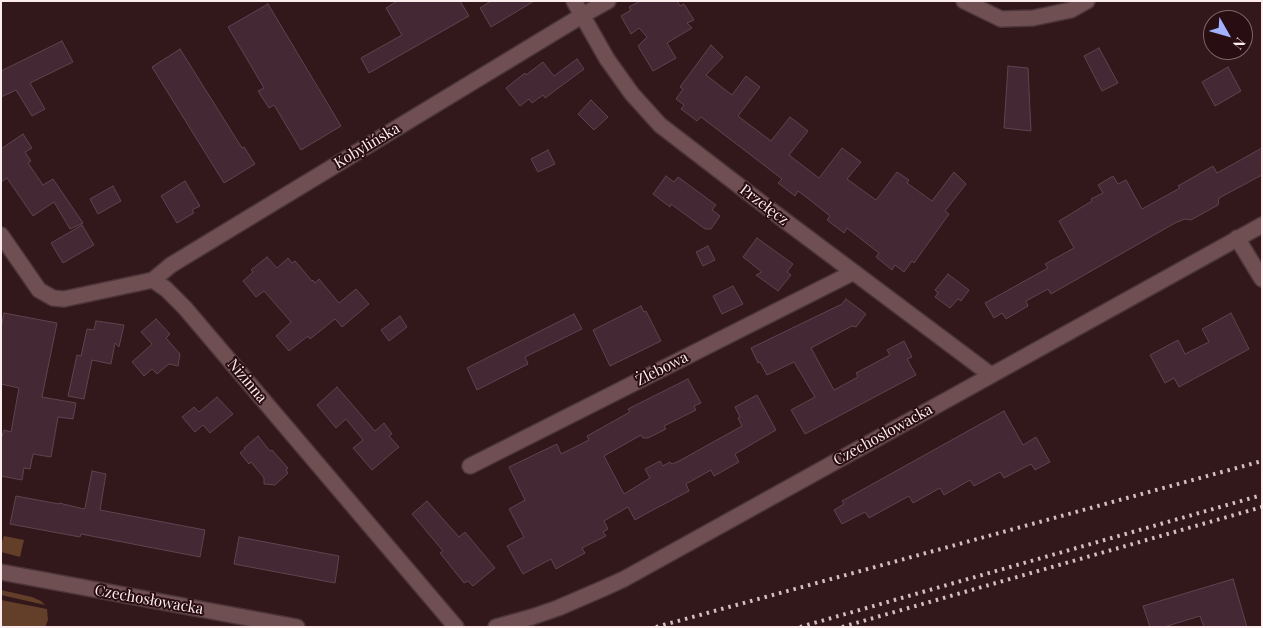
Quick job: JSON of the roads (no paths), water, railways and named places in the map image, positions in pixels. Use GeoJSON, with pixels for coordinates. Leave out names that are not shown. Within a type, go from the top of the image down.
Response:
{"type":"FeatureCollection","features":[{"type":"Feature","properties":{"kind":"street","name":"Przełęcz"},"geometry":{"type":"LineString","coordinates":[[574,1],[607,59],[632,94],[660,125],[991,375]]}},
{"type":"Feature","properties":{"kind":"street","name":"Kobylińska"},"geometry":{"type":"LineString","coordinates":[[153,280],[171,266],[608,1]]}},
{"type":"Feature","properties":{"kind":"street"},"geometry":{"type":"LineString","coordinates":[[964,1],[1001,19],[1033,18],[1062,12],[1071,10],[1087,1]]}},
{"type":"Feature","properties":{"kind":"street","name":"Czechosłowacka"},"geometry":{"type":"LineString","coordinates":[[496,627],[558,608],[624,579],[1262,225]]}},
{"type":"Feature","properties":{"kind":"street"},"geometry":{"type":"LineString","coordinates":[[1,235],[39,290],[53,298],[64,299],[153,280]]}},
{"type":"Feature","properties":{"kind":"street"},"geometry":{"type":"LineString","coordinates":[[1237,238],[1262,279]]}},
{"type":"Feature","properties":{"kind":"street","name":"Żlebowa"},"geometry":{"type":"LineString","coordinates":[[470,466],[854,272]]}},
{"type":"Feature","properties":{"kind":"street","name":"Nizinna"},"geometry":{"type":"LineString","coordinates":[[153,280],[176,298],[456,627]]}},
{"type":"Feature","properties":{"kind":"street","name":"Czechosłowacka"},"geometry":{"type":"LineString","coordinates":[[1,572],[297,627]]}},
{"type":"Feature","properties":{"kind":"railway"},"geometry":{"type":"LineString","coordinates":[[656,627],[1262,461]]}},
{"type":"Feature","properties":{"kind":"railway"},"geometry":{"type":"LineString","coordinates":[[800,627],[1262,495]]}},
{"type":"Feature","properties":{"kind":"railway"},"geometry":{"type":"LineString","coordinates":[[842,627],[1262,507]]}}]}
